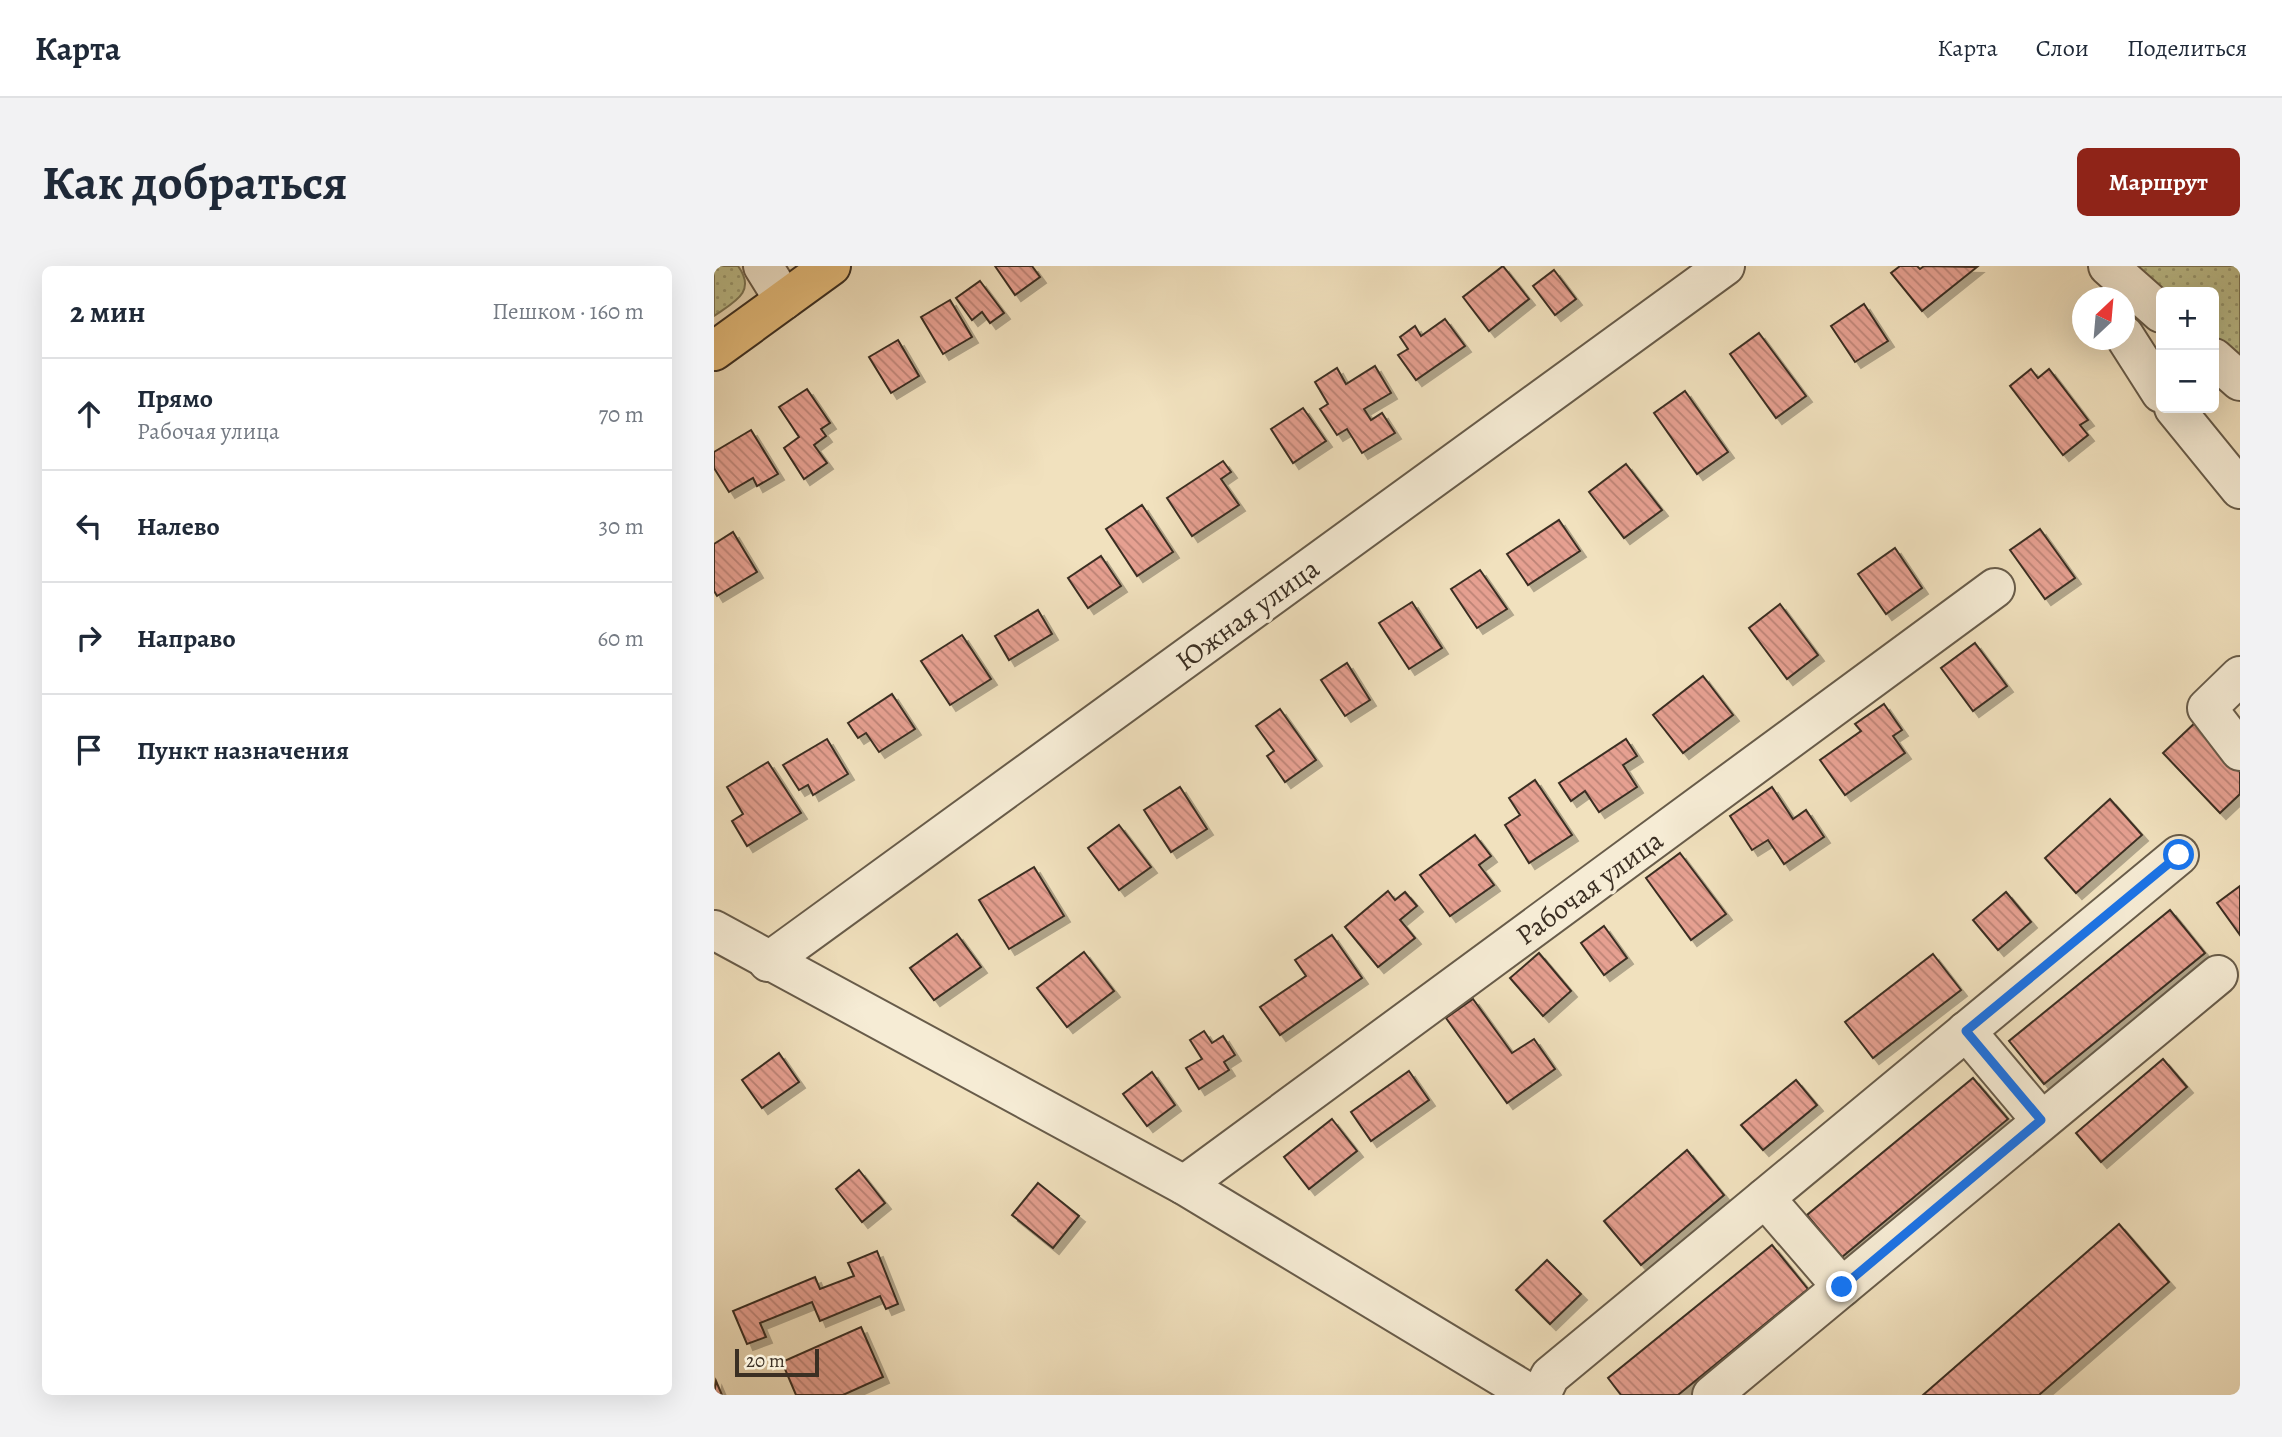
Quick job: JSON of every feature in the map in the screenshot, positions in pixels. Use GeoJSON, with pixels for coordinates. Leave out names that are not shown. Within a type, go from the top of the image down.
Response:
{"type":"FeatureCollection","features":[{"type":"Feature","properties":{"kind":"main road"},"geometry":{"type":"LineString","coordinates":[[714,351],[831,266]]}},
{"type":"Feature","properties":{"kind":"street"},"geometry":{"type":"LineString","coordinates":[[763,266],[785,300]]}},
{"type":"Feature","properties":{"kind":"street","name":"Южная улица"},"geometry":{"type":"LineString","coordinates":[[768,961],[1726,266]]}},
{"type":"Feature","properties":{"kind":"street"},"geometry":{"type":"LineString","coordinates":[[2106,266],[2109,287]]}},
{"type":"Feature","properties":{"kind":"street"},"geometry":{"type":"LineString","coordinates":[[2106,266],[2156,309]]}},
{"type":"Feature","properties":{"kind":"street"},"geometry":{"type":"LineString","coordinates":[[2134,350],[2156,385]]}},
{"type":"Feature","properties":{"kind":"street"},"geometry":{"type":"LineString","coordinates":[[2219,362],[2240,381]]}},
{"type":"Feature","properties":{"kind":"street"},"geometry":{"type":"LineString","coordinates":[[2178,413],[2240,489]]}},
{"type":"Feature","properties":{"kind":"street","name":"Рабочая улица"},"geometry":{"type":"LineString","coordinates":[[1184,1185],[1995,588]]}},
{"type":"Feature","properties":{"kind":"street"},"geometry":{"type":"LineString","coordinates":[[2240,676],[2207,708],[2240,751]]}},
{"type":"Feature","properties":{"kind":"street"},"geometry":{"type":"LineString","coordinates":[[1541,1395],[1550,1377],[2179,855]]}},
{"type":"Feature","properties":{"kind":"street"},"geometry":{"type":"LineString","coordinates":[[714,930],[1184,1185],[1532,1395]]}},
{"type":"Feature","properties":{"kind":"street"},"geometry":{"type":"LineString","coordinates":[[1712,1395],[2218,975]]}},
{"type":"Feature","properties":{"kind":"street"},"geometry":{"type":"LineString","coordinates":[[1966,1031],[2041,1120]]}},
{"type":"Feature","properties":{"kind":"street"},"geometry":{"type":"LineString","coordinates":[[1765,1198],[1842,1287]]}},
{"type":"Feature","properties":{"kind":"green space"},"geometry":{"type":"Polygon","coordinates":[[[714,266],[738,266],[745,283],[741,296],[714,316],[714,266]]]}},
{"type":"Feature","properties":{"kind":"green space"},"geometry":{"type":"Polygon","coordinates":[[[2129,266],[2240,266],[2240,364],[2219,345],[2219,287],[2156,288],[2129,266]]]}},
{"type":"Feature","properties":{"kind":"building"},"geometry":{"type":"Polygon","coordinates":[[[995,266],[1032,266],[1040,277],[1015,295],[995,266]]]}},
{"type":"Feature","properties":{"kind":"building"},"geometry":{"type":"Polygon","coordinates":[[[1503,266],[1529,299],[1489,331],[1463,297],[1503,266]]]}},
{"type":"Feature","properties":{"kind":"building"},"geometry":{"type":"Polygon","coordinates":[[[1900,266],[1917,266],[1920,269],[1924,266],[1977,267],[1922,311],[1891,273],[1900,266]]]}},
{"type":"Feature","properties":{"kind":"building"},"geometry":{"type":"Polygon","coordinates":[[[1554,270],[1576,299],[1555,315],[1533,286],[1554,270]]]}},
{"type":"Feature","properties":{"kind":"building"},"geometry":{"type":"Polygon","coordinates":[[[980,281],[1004,313],[990,323],[982,312],[972,320],[956,298],[980,281]]]}},
{"type":"Feature","properties":{"kind":"building"},"geometry":{"type":"Polygon","coordinates":[[[950,300],[972,337],[943,354],[921,317],[950,300]]]}},
{"type":"Feature","properties":{"kind":"building"},"geometry":{"type":"Polygon","coordinates":[[[1864,304],[1888,341],[1855,362],[1831,326],[1864,304]]]}},
{"type":"Feature","properties":{"kind":"building"},"geometry":{"type":"Polygon","coordinates":[[[1445,319],[1465,346],[1416,380],[1398,355],[1408,349],[1400,337],[1415,326],[1421,336],[1445,319]]]}},
{"type":"Feature","properties":{"kind":"building"},"geometry":{"type":"Polygon","coordinates":[[[1759,333],[1806,396],[1776,418],[1730,354],[1759,333]]]}},
{"type":"Feature","properties":{"kind":"building"},"geometry":{"type":"Polygon","coordinates":[[[898,340],[919,376],[891,393],[869,357],[898,340]]]}},
{"type":"Feature","properties":{"kind":"building"},"geometry":{"type":"Polygon","coordinates":[[[1375,366],[1391,393],[1364,409],[1371,420],[1382,413],[1395,433],[1362,453],[1347,429],[1337,435],[1320,409],[1328,404],[1315,382],[1337,368],[1346,384],[1375,366]]]}},
{"type":"Feature","properties":{"kind":"building"},"geometry":{"type":"Polygon","coordinates":[[[2031,369],[2038,378],[2049,369],[2088,420],[2080,425],[2088,435],[2063,455],[2010,386],[2031,369]]]}},
{"type":"Feature","properties":{"kind":"building"},"geometry":{"type":"Polygon","coordinates":[[[807,389],[830,423],[821,429],[826,436],[814,445],[827,463],[804,479],[784,448],[799,437],[779,407],[807,389]]]}},
{"type":"Feature","properties":{"kind":"building"},"geometry":{"type":"Polygon","coordinates":[[[1685,391],[1728,452],[1697,474],[1654,413],[1685,391]]]}},
{"type":"Feature","properties":{"kind":"building"},"geometry":{"type":"Polygon","coordinates":[[[1303,408],[1326,441],[1293,463],[1271,429],[1303,408]]]}},
{"type":"Feature","properties":{"kind":"building"},"geometry":{"type":"Polygon","coordinates":[[[751,430],[778,474],[757,486],[753,478],[729,492],[714,468],[714,452],[751,430]]]}},
{"type":"Feature","properties":{"kind":"building"},"geometry":{"type":"Polygon","coordinates":[[[1223,461],[1231,472],[1221,479],[1239,505],[1192,536],[1167,498],[1223,461]]]}},
{"type":"Feature","properties":{"kind":"building"},"geometry":{"type":"Polygon","coordinates":[[[1626,464],[1662,510],[1624,538],[1589,492],[1626,464]]]}},
{"type":"Feature","properties":{"kind":"building"},"geometry":{"type":"Polygon","coordinates":[[[1142,505],[1173,552],[1137,576],[1106,529],[1142,505]]]}},
{"type":"Feature","properties":{"kind":"building"},"geometry":{"type":"Polygon","coordinates":[[[1559,520],[1580,551],[1528,585],[1507,554],[1559,520]]]}},
{"type":"Feature","properties":{"kind":"building"},"geometry":{"type":"Polygon","coordinates":[[[2040,529],[2075,578],[2045,599],[2010,550],[2040,529]]]}},
{"type":"Feature","properties":{"kind":"building"},"geometry":{"type":"Polygon","coordinates":[[[733,532],[757,572],[717,596],[714,591],[714,544],[733,532]]]}},
{"type":"Feature","properties":{"kind":"building"},"geometry":{"type":"Polygon","coordinates":[[[1895,548],[1922,588],[1886,614],[1858,574],[1895,548]]]}},
{"type":"Feature","properties":{"kind":"building"},"geometry":{"type":"Polygon","coordinates":[[[1101,556],[1121,586],[1088,608],[1068,578],[1101,556]]]}},
{"type":"Feature","properties":{"kind":"building"},"geometry":{"type":"Polygon","coordinates":[[[1480,570],[1507,609],[1477,628],[1451,589],[1480,570]]]}},
{"type":"Feature","properties":{"kind":"building"},"geometry":{"type":"Polygon","coordinates":[[[1412,602],[1442,648],[1409,669],[1379,623],[1412,602]]]}},
{"type":"Feature","properties":{"kind":"building"},"geometry":{"type":"Polygon","coordinates":[[[1780,604],[1818,655],[1787,679],[1749,628],[1780,604]]]}},
{"type":"Feature","properties":{"kind":"building"},"geometry":{"type":"Polygon","coordinates":[[[1038,610],[1052,634],[1009,660],[995,636],[1038,610]]]}},
{"type":"Feature","properties":{"kind":"building"},"geometry":{"type":"Polygon","coordinates":[[[962,635],[991,679],[950,705],[921,661],[962,635]]]}},
{"type":"Feature","properties":{"kind":"building"},"geometry":{"type":"Polygon","coordinates":[[[1975,643],[2007,686],[1973,711],[1941,668],[1975,643]]]}},
{"type":"Feature","properties":{"kind":"building"},"geometry":{"type":"Polygon","coordinates":[[[1347,663],[1370,700],[1345,716],[1321,680],[1347,663]]]}},
{"type":"Feature","properties":{"kind":"building"},"geometry":{"type":"Polygon","coordinates":[[[1703,676],[1733,715],[1683,753],[1653,715],[1703,676]]]}},
{"type":"Feature","properties":{"kind":"building"},"geometry":{"type":"Polygon","coordinates":[[[892,694],[915,729],[879,752],[866,733],[858,738],[848,723],[892,694]]]}},
{"type":"Feature","properties":{"kind":"building"},"geometry":{"type":"Polygon","coordinates":[[[1884,704],[1902,730],[1893,736],[1905,753],[1845,795],[1820,760],[1861,731],[1855,724],[1884,704]]]}},
{"type":"Feature","properties":{"kind":"building"},"geometry":{"type":"Polygon","coordinates":[[[1280,709],[1316,760],[1285,782],[1267,756],[1274,751],[1256,726],[1280,709]]]}},
{"type":"Feature","properties":{"kind":"building"},"geometry":{"type":"Polygon","coordinates":[[[2198,720],[2240,765],[2240,794],[2220,813],[2163,753],[2198,720]]]}},
{"type":"Feature","properties":{"kind":"building"},"geometry":{"type":"Polygon","coordinates":[[[827,739],[848,774],[813,795],[808,785],[799,790],[783,765],[827,739]]]}},
{"type":"Feature","properties":{"kind":"building"},"geometry":{"type":"Polygon","coordinates":[[[1626,739],[1637,756],[1623,765],[1637,787],[1599,812],[1585,791],[1571,801],[1559,783],[1626,739]]]}},
{"type":"Feature","properties":{"kind":"building"},"geometry":{"type":"Polygon","coordinates":[[[768,762],[801,813],[747,846],[732,821],[743,814],[727,787],[768,762]]]}},
{"type":"Feature","properties":{"kind":"building"},"geometry":{"type":"Polygon","coordinates":[[[1535,780],[1572,835],[1529,863],[1505,825],[1520,815],[1509,798],[1535,780]]]}},
{"type":"Feature","properties":{"kind":"building"},"geometry":{"type":"Polygon","coordinates":[[[1180,787],[1207,829],[1171,852],[1144,810],[1180,787]]]}},
{"type":"Feature","properties":{"kind":"building"},"geometry":{"type":"Polygon","coordinates":[[[1772,787],[1793,819],[1806,810],[1824,837],[1784,864],[1768,840],[1752,850],[1730,816],[1772,787]]]}},
{"type":"Feature","properties":{"kind":"building"},"geometry":{"type":"Polygon","coordinates":[[[2110,799],[2142,835],[2076,893],[2045,858],[2110,799]]]}},
{"type":"Feature","properties":{"kind":"building"},"geometry":{"type":"Polygon","coordinates":[[[1119,825],[1151,867],[1119,890],[1088,848],[1119,825]]]}},
{"type":"Feature","properties":{"kind":"building"},"geometry":{"type":"Polygon","coordinates":[[[1475,835],[1491,856],[1479,865],[1494,885],[1450,916],[1420,875],[1475,835]]]}},
{"type":"Feature","properties":{"kind":"building"},"geometry":{"type":"Polygon","coordinates":[[[1680,853],[1726,914],[1691,940],[1646,878],[1680,853]]]}},
{"type":"Feature","properties":{"kind":"building"},"geometry":{"type":"Polygon","coordinates":[[[1034,867],[1064,916],[1009,949],[979,900],[1034,867]]]}},
{"type":"Feature","properties":{"kind":"building"},"geometry":{"type":"Polygon","coordinates":[[[2240,886],[2240,935],[2217,903],[2240,886]]]}},
{"type":"Feature","properties":{"kind":"building"},"geometry":{"type":"Polygon","coordinates":[[[1388,891],[1395,900],[1405,892],[1417,906],[1400,920],[1415,938],[1378,967],[1345,927],[1388,891]]]}},
{"type":"Feature","properties":{"kind":"building"},"geometry":{"type":"Polygon","coordinates":[[[2006,892],[2031,922],[1998,950],[1973,920],[2006,892]]]}},
{"type":"Feature","properties":{"kind":"building"},"geometry":{"type":"Polygon","coordinates":[[[2170,910],[2205,953],[2044,1084],[2009,1041],[2170,910]]]}},
{"type":"Feature","properties":{"kind":"building"},"geometry":{"type":"Polygon","coordinates":[[[1604,926],[1627,958],[1604,975],[1581,943],[1604,926]]]}},
{"type":"Feature","properties":{"kind":"building"},"geometry":{"type":"Polygon","coordinates":[[[957,934],[981,967],[934,1000],[910,968],[957,934]]]}},
{"type":"Feature","properties":{"kind":"building"},"geometry":{"type":"Polygon","coordinates":[[[1332,935],[1362,978],[1280,1035],[1260,1007],[1306,976],[1295,960],[1332,935]]]}},
{"type":"Feature","properties":{"kind":"building"},"geometry":{"type":"Polygon","coordinates":[[[1084,952],[1114,991],[1067,1027],[1037,988],[1084,952]]]}},
{"type":"Feature","properties":{"kind":"building"},"geometry":{"type":"Polygon","coordinates":[[[1539,953],[1571,991],[1543,1016],[1510,978],[1539,953]]]}},
{"type":"Feature","properties":{"kind":"building"},"geometry":{"type":"Polygon","coordinates":[[[1933,954],[1961,990],[1873,1058],[1845,1022],[1933,954]]]}},
{"type":"Feature","properties":{"kind":"building"},"geometry":{"type":"Polygon","coordinates":[[[1473,999],[1512,1053],[1534,1039],[1555,1069],[1507,1103],[1446,1018],[1473,999]]]}},
{"type":"Feature","properties":{"kind":"building"},"geometry":{"type":"Polygon","coordinates":[[[1204,1031],[1212,1043],[1223,1036],[1235,1055],[1224,1062],[1229,1070],[1199,1089],[1186,1068],[1202,1059],[1190,1040],[1204,1031]]]}},
{"type":"Feature","properties":{"kind":"building"},"geometry":{"type":"Polygon","coordinates":[[[779,1053],[799,1082],[762,1108],[742,1080],[779,1053]]]}},
{"type":"Feature","properties":{"kind":"building"},"geometry":{"type":"Polygon","coordinates":[[[2163,1059],[2187,1087],[2101,1162],[2076,1133],[2163,1059]]]}},
{"type":"Feature","properties":{"kind":"building"},"geometry":{"type":"Polygon","coordinates":[[[1409,1071],[1429,1100],[1371,1141],[1351,1112],[1409,1071]]]}},
{"type":"Feature","properties":{"kind":"building"},"geometry":{"type":"Polygon","coordinates":[[[1152,1072],[1175,1105],[1147,1126],[1123,1094],[1152,1072]]]}},
{"type":"Feature","properties":{"kind":"building"},"geometry":{"type":"Polygon","coordinates":[[[1973,1078],[2008,1119],[1842,1257],[1807,1215],[1973,1078]]]}},
{"type":"Feature","properties":{"kind":"building"},"geometry":{"type":"Polygon","coordinates":[[[1796,1080],[1817,1105],[1763,1150],[1741,1125],[1796,1080]]]}},
{"type":"Feature","properties":{"kind":"building"},"geometry":{"type":"Polygon","coordinates":[[[1332,1119],[1357,1151],[1309,1189],[1284,1157],[1332,1119]]]}},
{"type":"Feature","properties":{"kind":"building"},"geometry":{"type":"Polygon","coordinates":[[[1687,1150],[1724,1195],[1641,1265],[1604,1221],[1687,1150]]]}},
{"type":"Feature","properties":{"kind":"building"},"geometry":{"type":"Polygon","coordinates":[[[859,1170],[885,1203],[862,1222],[836,1189],[859,1170]]]}},
{"type":"Feature","properties":{"kind":"building"},"geometry":{"type":"Polygon","coordinates":[[[1038,1183],[1079,1216],[1053,1248],[1012,1215],[1038,1183]]]}},
{"type":"Feature","properties":{"kind":"building"},"geometry":{"type":"Polygon","coordinates":[[[2119,1224],[2169,1282],[2039,1395],[1923,1395],[2119,1224]]]}},
{"type":"Feature","properties":{"kind":"building"},"geometry":{"type":"Polygon","coordinates":[[[1772,1245],[1808,1289],[1678,1395],[1621,1395],[1608,1378],[1772,1245]]]}},
{"type":"Feature","properties":{"kind":"building"},"geometry":{"type":"Polygon","coordinates":[[[877,1251],[898,1304],[886,1309],[880,1296],[820,1321],[812,1302],[760,1323],[766,1337],[747,1344],[733,1311],[815,1277],[820,1289],[854,1276],[848,1263],[877,1251]]]}},
{"type":"Feature","properties":{"kind":"building"},"geometry":{"type":"Polygon","coordinates":[[[1547,1260],[1581,1294],[1550,1324],[1516,1290],[1547,1260]]]}},
{"type":"Feature","properties":{"kind":"building"},"geometry":{"type":"Polygon","coordinates":[[[861,1327],[883,1377],[843,1395],[796,1395],[782,1362],[861,1327]]]}},
{"type":"Feature","properties":{"kind":"building"},"geometry":{"type":"Polygon","coordinates":[[[716,1381],[722,1395],[714,1395],[716,1381]]]}},
{"type":"Feature","properties":{"kind":"route"},"geometry":{"type":"LineString","coordinates":[[1842,1287],[2041,1120],[1966,1031],[2179,855]]}}]}
